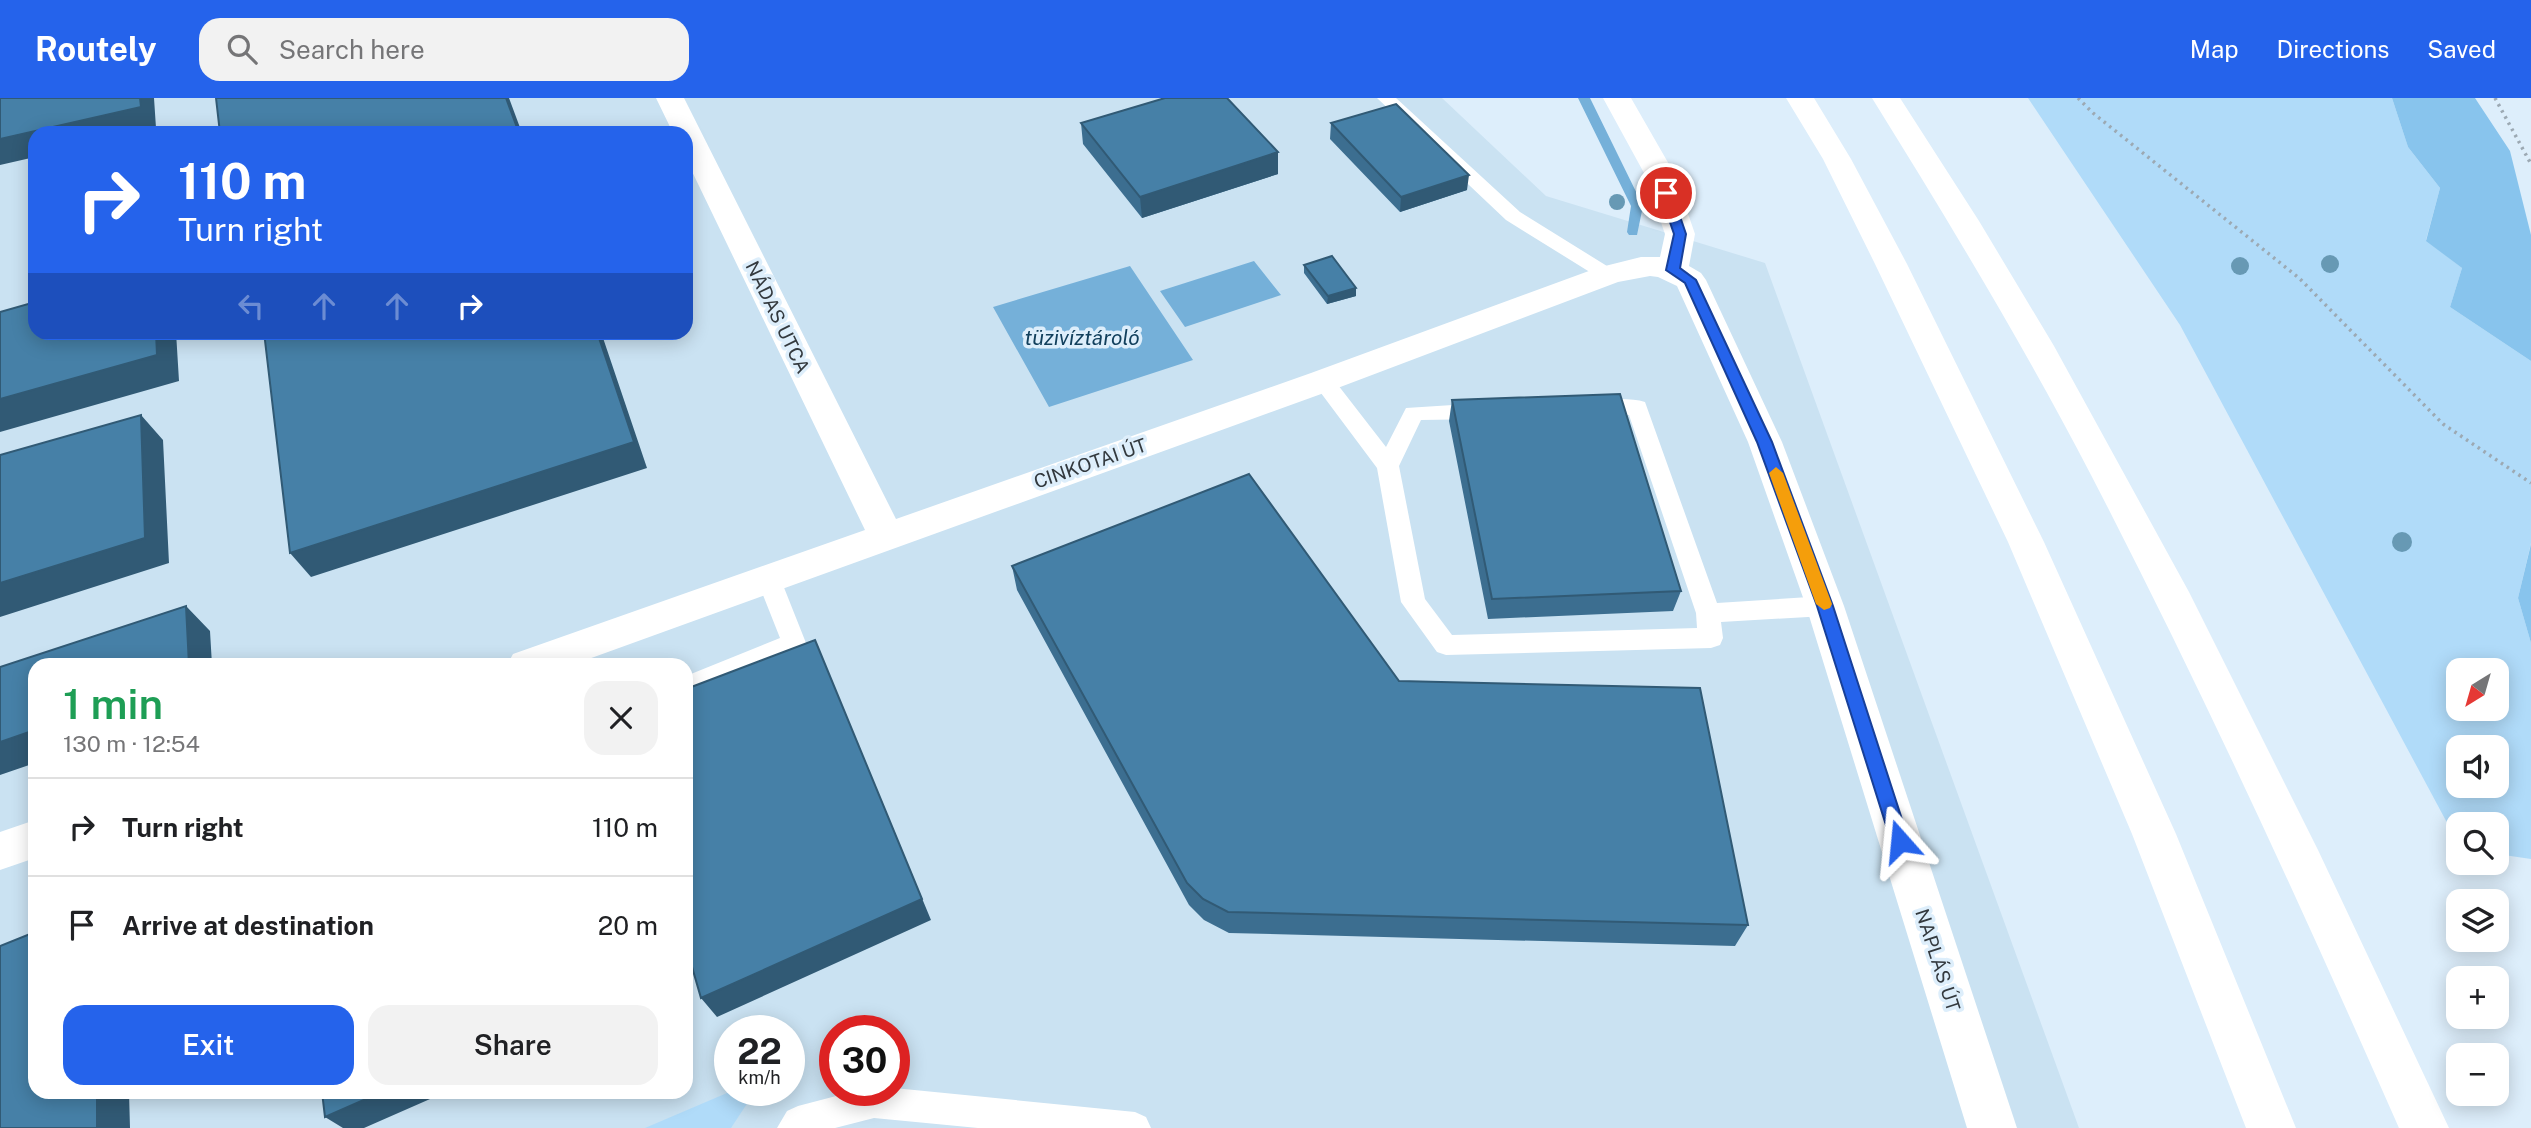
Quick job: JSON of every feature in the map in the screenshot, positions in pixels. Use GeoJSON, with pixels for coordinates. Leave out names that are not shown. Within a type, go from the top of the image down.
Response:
{"type":"FeatureCollection","features":[{"type":"Feature","properties":{"kind":"main road","name":"NÁDAS UTCA"},"geometry":{"type":"LineString","coordinates":[[670,98],[684,126]]}},
{"type":"Feature","properties":{"kind":"main road"},"geometry":{"type":"LineString","coordinates":[[1616,98],[1659,173],[1680,234],[1663,267]]}},
{"type":"Feature","properties":{"kind":"main road"},"geometry":{"type":"LineString","coordinates":[[1800,98],[1837,159],[1885,252],[2026,542],[2154,834],[2270,1128]]}},
{"type":"Feature","properties":{"kind":"main road"},"geometry":{"type":"LineString","coordinates":[[1886,98],[1990,265],[2069,402],[2160,573],[2315,886],[2424,1128]]}},
{"type":"Feature","properties":{"kind":"main road","name":"NÁDAS UTCA"},"geometry":{"type":"LineString","coordinates":[[693,145],[886,536]]}},
{"type":"Feature","properties":{"kind":"main road","name":"CINKOTAI ÚT"},"geometry":{"type":"LineString","coordinates":[[547,658],[1323,381],[1608,275],[1663,267]]}},
{"type":"Feature","properties":{"kind":"main road","name":"NAPLÁS ÚT"},"geometry":{"type":"LineString","coordinates":[[1663,267],[1690,280],[1765,442],[1825,606],[1992,1128]]}},
{"type":"Feature","properties":{"kind":"main road"},"geometry":{"type":"LineString","coordinates":[[0,851],[28,841]]}},
{"type":"Feature","properties":{"kind":"lane"},"geometry":{"type":"LineString","coordinates":[[1386,98],[1513,216],[1608,275]]}},
{"type":"Feature","properties":{"kind":"lane"},"geometry":{"type":"LineString","coordinates":[[1323,381],[1388,466],[1412,603],[1446,645],[1711,638],[1708,613],[1637,407],[1567,409]]}},
{"type":"Feature","properties":{"kind":"lane"},"geometry":{"type":"LineString","coordinates":[[1388,466],[1414,413],[1511,411]]}},
{"type":"Feature","properties":{"kind":"lane"},"geometry":{"type":"LineString","coordinates":[[693,684],[794,643],[769,580]]}},
{"type":"Feature","properties":{"kind":"lane"},"geometry":{"type":"LineString","coordinates":[[1708,613],[1825,606]]}},
{"type":"Feature","properties":{"kind":"lane"},"geometry":{"type":"LineString","coordinates":[[793,1128],[798,1122],[874,1101],[1133,1128]]}},
{"type":"Feature","properties":{"kind":"path"},"geometry":{"type":"LineString","coordinates":[[2078,98],[2093,113],[2299,278],[2443,424],[2531,483]]}},
{"type":"Feature","properties":{"kind":"path"},"geometry":{"type":"LineString","coordinates":[[2495,98],[2531,164]]}},
{"type":"Feature","properties":{"kind":"shaded area"},"geometry":{"type":"Polygon","coordinates":[[[0,98],[1442,98],[1546,196],[1765,263],[2079,1128],[0,1128],[0,98]]]}},
{"type":"Feature","properties":{"kind":"shaded area"},"geometry":{"type":"Polygon","coordinates":[[[2028,98],[2392,98],[2408,147],[2440,188],[2426,240],[2462,268],[2450,307],[2531,361],[2531,543],[2518,598],[2531,643],[2531,859],[2509,856],[2509,812],[2446,812],[2446,821],[2180,325],[2028,98]]]}},
{"type":"Feature","properties":{"kind":"shaded area"},"geometry":{"type":"Polygon","coordinates":[[[2392,98],[2475,98],[2510,151],[2531,235],[2531,361],[2450,307],[2462,268],[2426,241],[2440,188],[2408,147],[2392,98]]]}},
{"type":"Feature","properties":{"kind":"shaded area"},"geometry":{"type":"Polygon","coordinates":[[[2531,544],[2531,643],[2518,598],[2531,544]]]}},
{"type":"Feature","properties":{"kind":"shaded area"},"geometry":{"type":"Polygon","coordinates":[[[714,1099],[714,1106],[745,1106],[731,1128],[645,1128],[714,1099]]]}},
{"type":"Feature","properties":{"kind":"water","name":"tüzivíztároló"},"geometry":{"type":"Polygon","coordinates":[[[1254,261],[1281,295],[1185,327],[1160,291],[1254,261]]]}},
{"type":"Feature","properties":{"kind":"water","name":"tüzivíztároló"},"geometry":{"type":"Polygon","coordinates":[[[1130,266],[1193,360],[1049,407],[993,307],[1130,266]]]}},
{"type":"Feature","properties":{"kind":"building"},"geometry":{"type":"Polygon","coordinates":[[[0,98],[140,98],[141,107],[57,126],[28,126],[28,133],[0,139],[0,98]]]}},
{"type":"Feature","properties":{"kind":"building"},"geometry":{"type":"Polygon","coordinates":[[[216,98],[506,98],[516,126],[219,126],[216,98]]]}},
{"type":"Feature","properties":{"kind":"building"},"geometry":{"type":"Polygon","coordinates":[[[1165,98],[1227,98],[1278,152],[1140,197],[1081,123],[1165,98]]]}},
{"type":"Feature","properties":{"kind":"building"},"geometry":{"type":"Polygon","coordinates":[[[1396,104],[1469,175],[1401,197],[1331,123],[1396,104]]]}},
{"type":"Feature","properties":{"kind":"building"},"geometry":{"type":"Polygon","coordinates":[[[1332,256],[1356,288],[1328,296],[1304,265],[1332,256]]]}},
{"type":"Feature","properties":{"kind":"building"},"geometry":{"type":"Polygon","coordinates":[[[28,304],[28,340],[156,340],[157,355],[0,399],[0,312],[28,304]]]}},
{"type":"Feature","properties":{"kind":"building"},"geometry":{"type":"Polygon","coordinates":[[[265,340],[600,340],[634,442],[290,553],[265,340]]]}},
{"type":"Feature","properties":{"kind":"building"},"geometry":{"type":"Polygon","coordinates":[[[1620,394],[1681,591],[1492,599],[1452,400],[1620,394]]]}},
{"type":"Feature","properties":{"kind":"building"},"geometry":{"type":"Polygon","coordinates":[[[141,415],[145,538],[0,583],[0,455],[141,415]]]}},
{"type":"Feature","properties":{"kind":"building"},"geometry":{"type":"Polygon","coordinates":[[[1249,474],[1399,681],[1700,688],[1748,925],[1228,912],[1203,899],[1187,883],[1012,566],[1249,474]]]}},
{"type":"Feature","properties":{"kind":"building"},"geometry":{"type":"Polygon","coordinates":[[[186,606],[189,658],[28,658],[28,732],[0,742],[0,667],[186,606]]]}},
{"type":"Feature","properties":{"kind":"building"},"geometry":{"type":"Polygon","coordinates":[[[815,640],[922,899],[701,998],[693,970],[693,686],[815,640]]]}},
{"type":"Feature","properties":{"kind":"building"},"geometry":{"type":"Polygon","coordinates":[[[28,935],[28,1099],[97,1099],[97,1128],[0,1128],[0,946],[28,935]]]}},
{"type":"Feature","properties":{"kind":"building"},"geometry":{"type":"Polygon","coordinates":[[[323,1099],[366,1099],[325,1117],[323,1099]]]}},
{"type":"Feature","properties":{"kind":"waterway"},"geometry":{"type":"LineString","coordinates":[[1584,98],[1637,206],[1633,232]]}},
{"type":"Feature","properties":{"kind":"slow traffic"},"geometry":{"type":"LineString","coordinates":[[1776,473],[1824,604]]}},
{"type":"Feature","properties":{"kind":"route"},"geometry":{"type":"LineString","coordinates":[[1666,193],[1680,234],[1673,270],[1690,280],[1765,442],[1825,606],[1900,841]]}}]}
